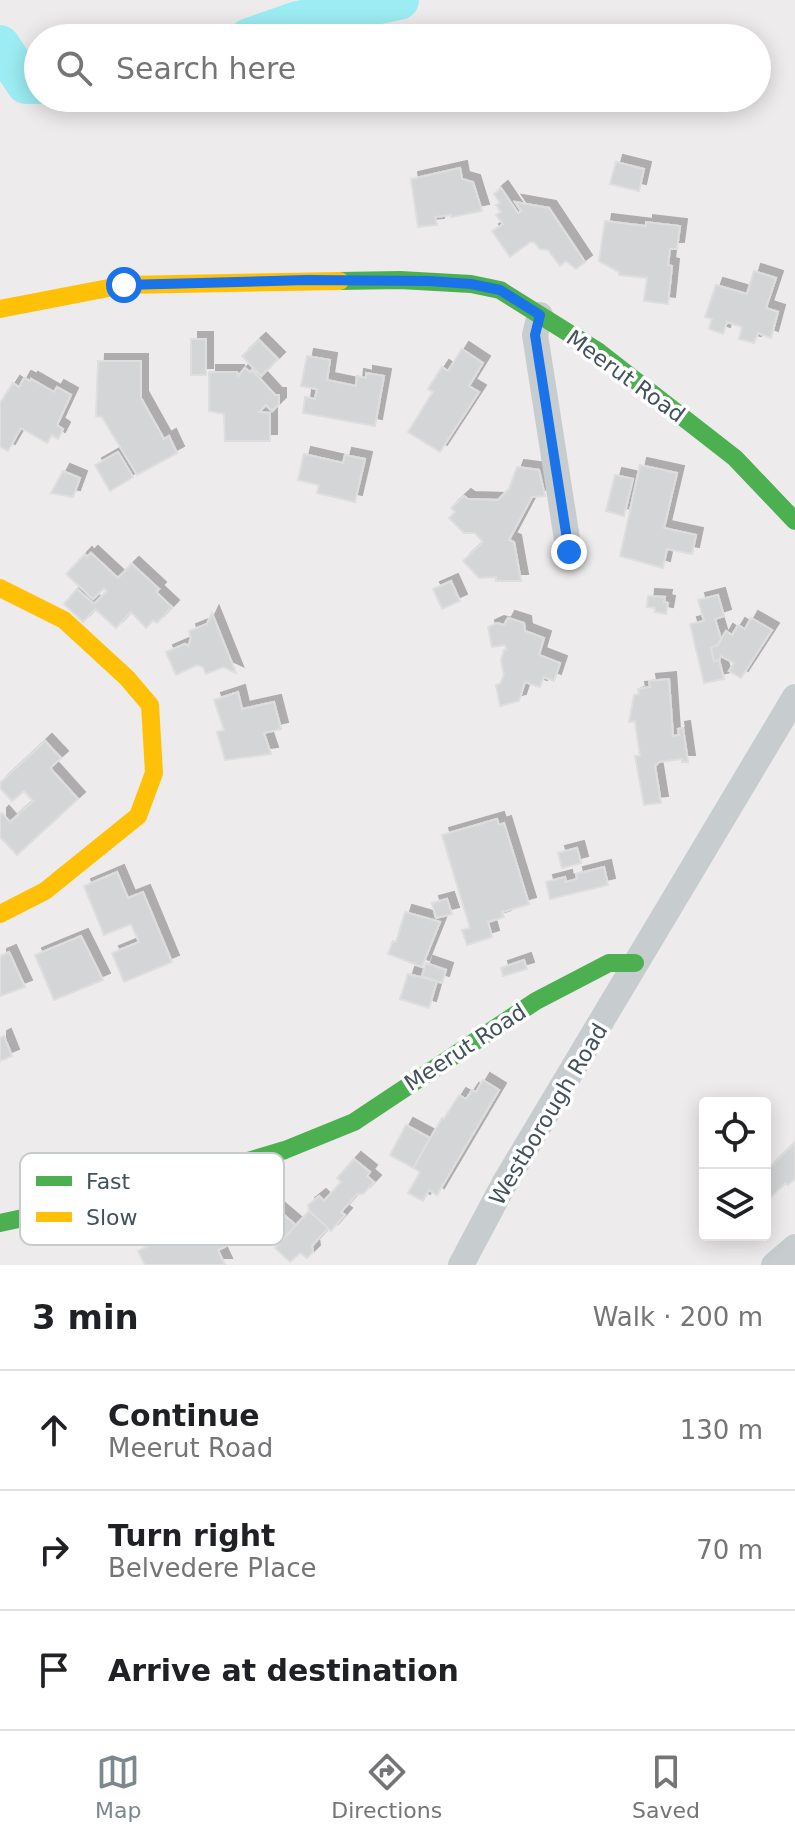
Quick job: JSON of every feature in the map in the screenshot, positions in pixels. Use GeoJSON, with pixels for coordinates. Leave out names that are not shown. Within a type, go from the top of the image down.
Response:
{"type":"FeatureCollection","features":[{"type":"Feature","properties":{"kind":"street","name":"Meerut Road"},"geometry":{"type":"LineString","coordinates":[[0,309],[124,285],[400,280],[471,284],[500,290],[599,352],[735,458],[795,521]]}},
{"type":"Feature","properties":{"kind":"street"},"geometry":{"type":"LineString","coordinates":[[540,315],[535,335],[569,552]]}},
{"type":"Feature","properties":{"kind":"street"},"geometry":{"type":"LineString","coordinates":[[0,588],[64,620],[127,678],[150,705],[154,773],[138,816],[45,891],[0,914]]}},
{"type":"Feature","properties":{"kind":"street"},"geometry":{"type":"LineString","coordinates":[[635,963],[795,697]]}},
{"type":"Feature","properties":{"kind":"street","name":"Meerut Road"},"geometry":{"type":"LineString","coordinates":[[275,1153],[354,1122],[536,1001],[609,963],[635,963]]}},
{"type":"Feature","properties":{"kind":"street","name":"Westborough Road"},"geometry":{"type":"LineString","coordinates":[[461,1265],[504,1184],[635,963]]}},
{"type":"Feature","properties":{"kind":"street","name":"Meerut Road"},"geometry":{"type":"LineString","coordinates":[[0,1223],[20,1219]]}},
{"type":"Feature","properties":{"kind":"street"},"geometry":{"type":"LineString","coordinates":[[774,1265],[795,1247]]}},
{"type":"Feature","properties":{"kind":"building"},"geometry":{"type":"Polygon","coordinates":[[[616,162],[644,169],[639,191],[610,184],[616,162]]]}},
{"type":"Feature","properties":{"kind":"building"},"geometry":{"type":"Polygon","coordinates":[[[460,168],[462,179],[473,182],[482,211],[435,217],[437,225],[418,227],[411,179],[460,168]]]}},
{"type":"Feature","properties":{"kind":"building"},"geometry":{"type":"Polygon","coordinates":[[[501,188],[518,213],[521,211],[515,202],[549,208],[585,262],[576,269],[566,261],[560,266],[548,250],[540,249],[534,242],[510,257],[492,231],[503,224],[496,215],[501,212],[494,194],[501,188]]]}},
{"type":"Feature","properties":{"kind":"building"},"geometry":{"type":"Polygon","coordinates":[[[605,221],[680,226],[677,249],[670,249],[668,265],[672,266],[668,304],[644,301],[647,278],[619,275],[619,272],[599,261],[605,221]]]}},
{"type":"Feature","properties":{"kind":"building"},"geometry":{"type":"Polygon","coordinates":[[[754,271],[776,278],[766,308],[778,312],[771,338],[758,333],[754,343],[739,339],[742,327],[727,322],[723,334],[709,329],[712,319],[705,317],[716,285],[747,294],[754,271]]]}},
{"type":"Feature","properties":{"kind":"building"},"geometry":{"type":"Polygon","coordinates":[[[191,339],[206,339],[206,375],[191,375],[191,339]]]}},
{"type":"Feature","properties":{"kind":"building"},"geometry":{"type":"Polygon","coordinates":[[[259,340],[278,359],[261,376],[242,356],[259,340]]]}},
{"type":"Feature","properties":{"kind":"building"},"geometry":{"type":"Polygon","coordinates":[[[462,349],[483,363],[469,386],[479,392],[440,452],[408,432],[433,392],[428,389],[442,367],[448,371],[462,349]]]}},
{"type":"Feature","properties":{"kind":"building"},"geometry":{"type":"Polygon","coordinates":[[[307,356],[330,360],[327,380],[356,386],[357,376],[366,378],[366,373],[384,376],[375,426],[303,413],[305,397],[315,399],[317,389],[301,386],[307,356]]]}},
{"type":"Feature","properties":{"kind":"building"},"geometry":{"type":"Polygon","coordinates":[[[98,361],[141,361],[141,398],[164,439],[169,436],[177,453],[137,475],[102,417],[96,416],[98,361]]]}},
{"type":"Feature","properties":{"kind":"building"},"geometry":{"type":"Polygon","coordinates":[[[245,368],[250,372],[252,370],[275,395],[279,395],[279,404],[272,411],[266,405],[259,412],[270,413],[270,441],[225,441],[224,414],[209,411],[209,372],[237,372],[238,376],[245,368]]]}},
{"type":"Feature","properties":{"kind":"building"},"geometry":{"type":"Polygon","coordinates":[[[24,378],[54,392],[57,387],[71,395],[57,425],[63,429],[58,439],[52,435],[47,443],[21,428],[8,451],[0,447],[0,403],[13,383],[19,387],[24,378]]]}},
{"type":"Feature","properties":{"kind":"building"},"geometry":{"type":"Polygon","coordinates":[[[118,452],[133,477],[110,491],[95,465],[118,452]]]}},
{"type":"Feature","properties":{"kind":"building"},"geometry":{"type":"Polygon","coordinates":[[[304,454],[343,463],[345,455],[365,459],[355,502],[317,493],[319,485],[298,480],[304,454]]]}},
{"type":"Feature","properties":{"kind":"building"},"geometry":{"type":"Polygon","coordinates":[[[640,465],[677,473],[664,528],[696,535],[692,554],[667,549],[663,568],[620,556],[640,465]]]}},
{"type":"Feature","properties":{"kind":"building"},"geometry":{"type":"Polygon","coordinates":[[[517,467],[539,470],[545,496],[532,497],[509,540],[514,542],[521,581],[479,578],[463,561],[483,542],[475,533],[464,533],[449,518],[455,512],[451,508],[464,496],[468,499],[498,500],[509,489],[517,467]]]}},
{"type":"Feature","properties":{"kind":"building"},"geometry":{"type":"Polygon","coordinates":[[[63,471],[80,478],[73,497],[51,493],[63,471]]]}},
{"type":"Feature","properties":{"kind":"building"},"geometry":{"type":"Polygon","coordinates":[[[615,475],[633,479],[624,516],[606,511],[615,475]]]}},
{"type":"Feature","properties":{"kind":"building"},"geometry":{"type":"Polygon","coordinates":[[[91,553],[118,578],[132,564],[159,589],[156,592],[172,607],[157,623],[153,620],[146,628],[131,612],[116,628],[95,609],[83,622],[64,604],[77,589],[94,604],[107,591],[104,588],[93,599],[66,574],[85,554],[87,557],[91,553]]]}},
{"type":"Feature","properties":{"kind":"building"},"geometry":{"type":"Polygon","coordinates":[[[451,581],[460,601],[442,609],[433,589],[451,581]]]}},
{"type":"Feature","properties":{"kind":"building"},"geometry":{"type":"Polygon","coordinates":[[[718,595],[724,616],[715,619],[721,639],[718,645],[711,648],[714,661],[719,660],[724,679],[704,683],[690,624],[704,621],[698,600],[718,595]]]}},
{"type":"Feature","properties":{"kind":"building"},"geometry":{"type":"Polygon","coordinates":[[[648,596],[665,597],[664,602],[668,603],[666,614],[647,607],[648,596]]]}},
{"type":"Feature","properties":{"kind":"building"},"geometry":{"type":"Polygon","coordinates":[[[212,613],[236,673],[223,667],[206,674],[203,667],[197,665],[176,675],[166,652],[185,644],[188,646],[191,638],[189,631],[207,624],[212,613]]]}},
{"type":"Feature","properties":{"kind":"building"},"geometry":{"type":"Polygon","coordinates":[[[508,618],[524,623],[525,631],[544,638],[539,655],[560,663],[554,681],[544,677],[540,687],[525,682],[519,701],[500,706],[496,685],[500,684],[504,675],[501,660],[504,650],[507,650],[505,645],[492,647],[488,627],[497,623],[504,625],[508,618]]]}},
{"type":"Feature","properties":{"kind":"building"},"geometry":{"type":"Polygon","coordinates":[[[751,618],[772,630],[741,678],[729,671],[734,663],[721,656],[714,661],[711,648],[718,645],[726,631],[732,635],[738,625],[745,629],[751,618]]]}},
{"type":"Feature","properties":{"kind":"building"},"geometry":{"type":"Polygon","coordinates":[[[669,679],[673,736],[679,735],[678,729],[683,728],[688,762],[682,762],[682,759],[659,762],[655,766],[661,803],[644,805],[635,756],[640,756],[635,721],[629,722],[634,695],[639,694],[638,689],[650,687],[649,681],[669,679]]]}},
{"type":"Feature","properties":{"kind":"building"},"geometry":{"type":"Polygon","coordinates":[[[238,692],[242,709],[274,702],[281,729],[264,733],[271,754],[225,760],[217,732],[224,730],[214,700],[238,692]]]}},
{"type":"Feature","properties":{"kind":"building"},"geometry":{"type":"Polygon","coordinates":[[[45,741],[61,758],[50,768],[78,799],[17,855],[0,837],[0,815],[2,813],[10,822],[33,801],[24,791],[12,801],[0,788],[0,783],[45,741]]]}},
{"type":"Feature","properties":{"kind":"building"},"geometry":{"type":"Polygon","coordinates":[[[497,819],[499,825],[504,823],[529,904],[502,912],[504,917],[488,922],[492,937],[467,945],[462,930],[470,928],[442,835],[497,819]]]}},
{"type":"Feature","properties":{"kind":"building"},"geometry":{"type":"Polygon","coordinates":[[[577,848],[581,863],[562,868],[558,853],[577,848]]]}},
{"type":"Feature","properties":{"kind":"building"},"geometry":{"type":"Polygon","coordinates":[[[604,867],[608,885],[550,899],[546,882],[565,877],[566,882],[577,879],[576,874],[604,867]]]}},
{"type":"Feature","properties":{"kind":"building"},"geometry":{"type":"Polygon","coordinates":[[[117,872],[128,898],[143,892],[172,962],[124,982],[112,953],[139,942],[131,924],[104,935],[84,886],[117,872]]]}},
{"type":"Feature","properties":{"kind":"building"},"geometry":{"type":"Polygon","coordinates":[[[447,899],[452,914],[436,918],[432,903],[447,899]]]}},
{"type":"Feature","properties":{"kind":"building"},"geometry":{"type":"Polygon","coordinates":[[[405,912],[440,922],[422,967],[388,954],[393,941],[396,942],[405,912]]]}},
{"type":"Feature","properties":{"kind":"building"},"geometry":{"type":"Polygon","coordinates":[[[81,936],[103,980],[54,1000],[35,955],[81,936]]]}},
{"type":"Feature","properties":{"kind":"building"},"geometry":{"type":"Polygon","coordinates":[[[9,952],[25,987],[0,996],[0,956],[9,952]]]}},
{"type":"Feature","properties":{"kind":"building"},"geometry":{"type":"Polygon","coordinates":[[[524,960],[527,969],[503,976],[501,968],[524,960]]]}},
{"type":"Feature","properties":{"kind":"building"},"geometry":{"type":"Polygon","coordinates":[[[426,963],[446,970],[442,983],[422,976],[426,963]]]}},
{"type":"Feature","properties":{"kind":"building"},"geometry":{"type":"Polygon","coordinates":[[[408,974],[437,981],[429,1008],[400,999],[408,974]]]}},
{"type":"Feature","properties":{"kind":"building"},"geometry":{"type":"Polygon","coordinates":[[[4,1036],[12,1056],[0,1061],[0,1038],[4,1036]]]}},
{"type":"Feature","properties":{"kind":"building"},"geometry":{"type":"Polygon","coordinates":[[[483,1080],[499,1090],[437,1195],[429,1190],[423,1201],[408,1193],[420,1172],[413,1168],[442,1118],[459,1095],[466,1099],[472,1090],[476,1092],[483,1080]]]}},
{"type":"Feature","properties":{"kind":"building"},"geometry":{"type":"Polygon","coordinates":[[[406,1125],[430,1138],[413,1168],[390,1155],[406,1125]]]}},
{"type":"Feature","properties":{"kind":"building"},"geometry":{"type":"Polygon","coordinates":[[[795,1142],[795,1179],[788,1185],[785,1183],[772,1196],[771,1166],[795,1142]]]}},
{"type":"Feature","properties":{"kind":"building"},"geometry":{"type":"Polygon","coordinates":[[[354,1159],[370,1172],[367,1176],[374,1182],[363,1194],[357,1194],[341,1212],[345,1215],[331,1231],[309,1211],[308,1205],[319,1196],[324,1201],[341,1182],[337,1178],[354,1159]]]}},
{"type":"Feature","properties":{"kind":"building"},"geometry":{"type":"Polygon","coordinates":[[[309,1211],[328,1228],[312,1246],[313,1252],[307,1258],[300,1253],[290,1262],[275,1248],[284,1245],[284,1238],[309,1211]]]}},
{"type":"Feature","properties":{"kind":"building"},"geometry":{"type":"Polygon","coordinates":[[[284,1215],[298,1227],[284,1245],[284,1215]]]}},
{"type":"Feature","properties":{"kind":"building"},"geometry":{"type":"Polygon","coordinates":[[[150,1245],[228,1245],[218,1250],[225,1265],[145,1265],[138,1251],[150,1245]]]}},
{"type":"Feature","properties":{"kind":"waterway"},"geometry":{"type":"LineString","coordinates":[[289,24],[399,0]]}},
{"type":"Feature","properties":{"kind":"waterway"},"geometry":{"type":"LineString","coordinates":[[0,45],[24,81]]}},
{"type":"Feature","properties":{"kind":"traffic: fast"},"geometry":{"type":"LineString","coordinates":[[340,281],[400,280],[471,284],[500,290],[599,352],[735,458],[795,521]]}},
{"type":"Feature","properties":{"kind":"traffic: fast"},"geometry":{"type":"LineString","coordinates":[[275,1153],[354,1122],[536,1001],[609,963],[635,963]]}},
{"type":"Feature","properties":{"kind":"traffic: fast"},"geometry":{"type":"LineString","coordinates":[[0,1223],[20,1219]]}},
{"type":"Feature","properties":{"kind":"traffic: slow"},"geometry":{"type":"LineString","coordinates":[[0,309],[124,285],[340,281]]}},
{"type":"Feature","properties":{"kind":"traffic: slow"},"geometry":{"type":"LineString","coordinates":[[0,588],[64,620],[127,678],[150,705],[154,773],[138,816],[45,891],[0,914]]}},
{"type":"Feature","properties":{"kind":"route"},"geometry":{"type":"LineString","coordinates":[[124,285],[400,280],[471,284],[500,290],[540,315],[535,335],[569,552]]}}]}
